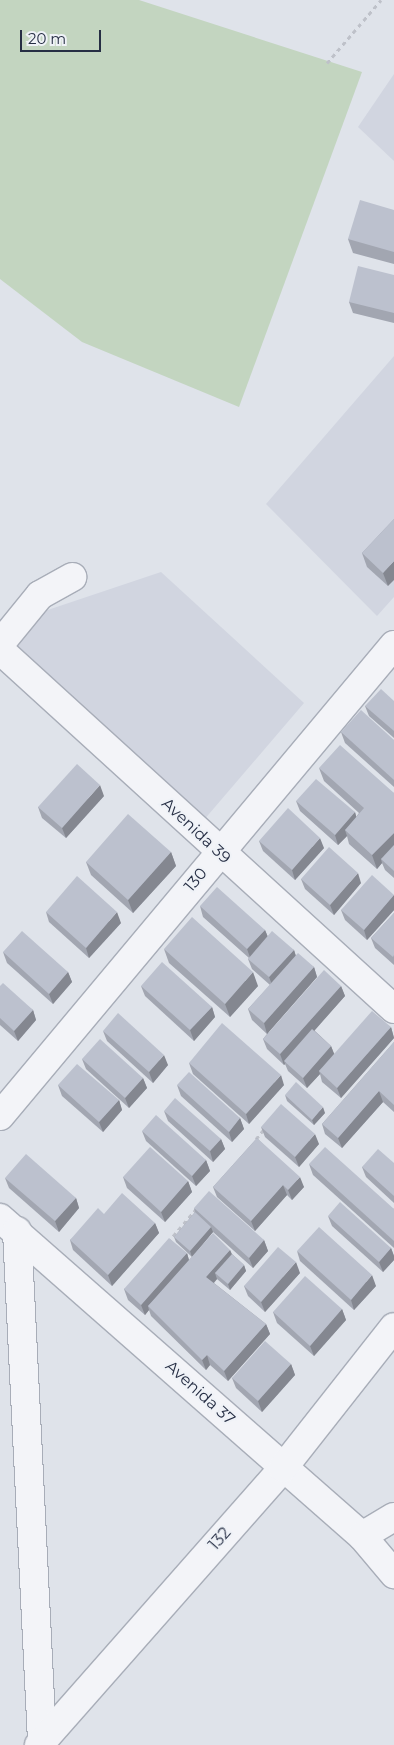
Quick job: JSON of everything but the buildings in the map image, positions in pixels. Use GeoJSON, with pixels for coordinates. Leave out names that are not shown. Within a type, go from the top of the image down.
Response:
{"type":"FeatureCollection","features":[{"type":"Feature","properties":{"kind":"street"},"geometry":{"type":"LineString","coordinates":[[0,644],[40,595],[72,577]]}},
{"type":"Feature","properties":{"kind":"street","name":"130"},"geometry":{"type":"LineString","coordinates":[[0,1116],[218,852],[394,645]]}},
{"type":"Feature","properties":{"kind":"street","name":"Avenida 39"},"geometry":{"type":"LineString","coordinates":[[0,650],[218,852],[394,1009]]}},
{"type":"Feature","properties":{"kind":"street"},"geometry":{"type":"LineString","coordinates":[[8,1224],[40,1743]]}},
{"type":"Feature","properties":{"kind":"street","name":"Avenida 37"},"geometry":{"type":"LineString","coordinates":[[8,1224],[362,1536],[394,1574]]}},
{"type":"Feature","properties":{"kind":"street","name":"132"},"geometry":{"type":"LineString","coordinates":[[40,1743],[283,1468],[394,1327]]}},
{"type":"Feature","properties":{"kind":"street"},"geometry":{"type":"LineString","coordinates":[[362,1536],[394,1517]]}},
{"type":"Feature","properties":{"kind":"path"},"geometry":{"type":"LineString","coordinates":[[327,63],[381,0]]}},
{"type":"Feature","properties":{"kind":"path"},"geometry":{"type":"LineString","coordinates":[[254,1142],[266,1127]]}},
{"type":"Feature","properties":{"kind":"path"},"geometry":{"type":"LineString","coordinates":[[166,1245],[203,1201]]}},
{"type":"Feature","properties":{"kind":"shaded area"},"geometry":{"type":"Polygon","coordinates":[[[394,74],[394,161],[358,127],[394,74]]]}},
{"type":"Feature","properties":{"kind":"shaded area"},"geometry":{"type":"Polygon","coordinates":[[[394,356],[394,597],[377,616],[266,504],[394,356]]]}},
{"type":"Feature","properties":{"kind":"shaded area"},"geometry":{"type":"Polygon","coordinates":[[[161,572],[304,703],[203,821],[0,631],[0,626],[161,572]]]}},
{"type":"Feature","properties":{"kind":"green space"},"geometry":{"type":"Polygon","coordinates":[[[0,0],[139,0],[362,72],[239,407],[82,342],[0,279],[0,0]]]}}]}
